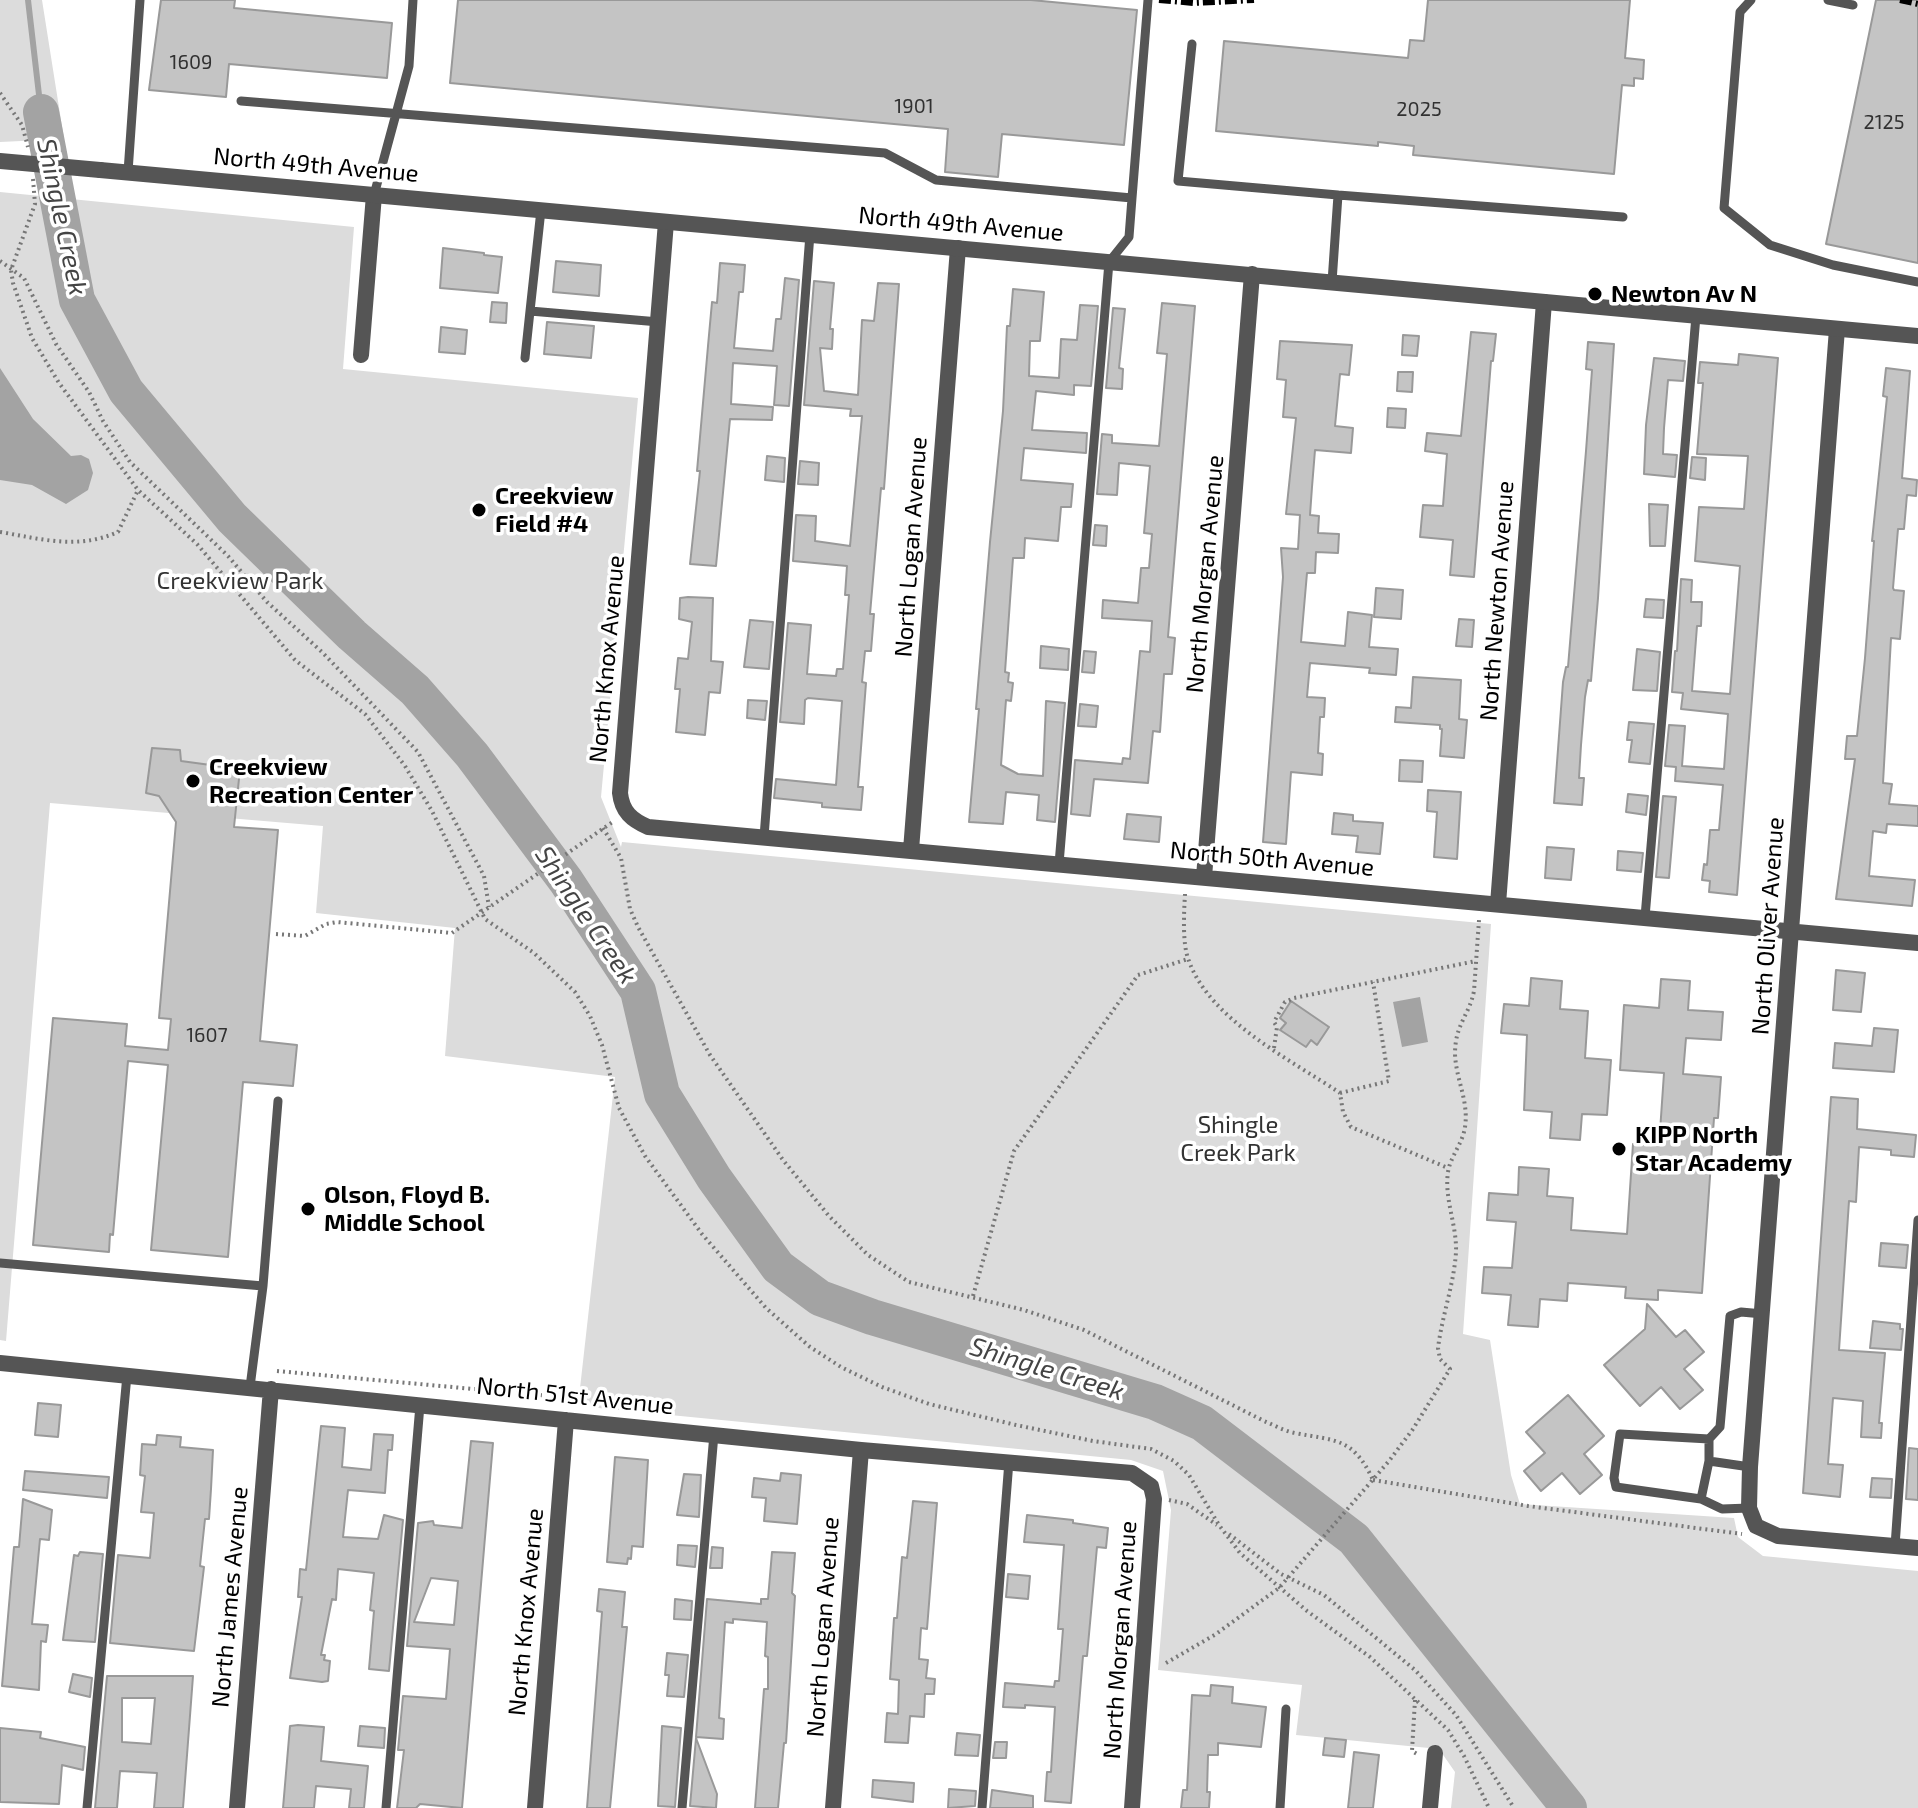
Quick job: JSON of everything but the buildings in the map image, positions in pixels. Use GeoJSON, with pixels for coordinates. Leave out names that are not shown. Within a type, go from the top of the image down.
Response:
{"type":"FeatureCollection","features":[{"type":"Feature","properties":{"kind":"street","name":"North 49th Avenue"},"geometry":{"type":"LineString","coordinates":[[0,161],[1918,336]]}},
{"type":"Feature","properties":{"kind":"street"},"geometry":{"type":"LineString","coordinates":[[361,355],[374,195]]}},
{"type":"Feature","properties":{"kind":"street","name":"North Knox Avenue"},"geometry":{"type":"LineString","coordinates":[[626,813],[620,793],[666,222]]}},
{"type":"Feature","properties":{"kind":"street","name":"North Logan Avenue"},"geometry":{"type":"LineString","coordinates":[[911,850],[958,248]]}},
{"type":"Feature","properties":{"kind":"street","name":"North Morgan Avenue"},"geometry":{"type":"LineString","coordinates":[[1204,877],[1252,274]]}},
{"type":"Feature","properties":{"kind":"street","name":"North Newton Avenue"},"geometry":{"type":"LineString","coordinates":[[1498,904],[1544,302]]}},
{"type":"Feature","properties":{"kind":"street","name":"North Oliver Avenue"},"geometry":{"type":"LineString","coordinates":[[1756,1526],[1749,1508],[1750,1467],[1837,329]]}},
{"type":"Feature","properties":{"kind":"street","name":"North 50th Avenue"},"geometry":{"type":"LineString","coordinates":[[626,813],[634,821],[648,827],[1918,943]]}},
{"type":"Feature","properties":{"kind":"street","name":"North 51st Avenue"},"geometry":{"type":"LineString","coordinates":[[0,1363],[861,1450],[1132,1473],[1143,1480]]}},
{"type":"Feature","properties":{"kind":"street","name":"North James Avenue"},"geometry":{"type":"LineString","coordinates":[[237,1808],[271,1389]]}},
{"type":"Feature","properties":{"kind":"street","name":"North Knox Avenue"},"geometry":{"type":"LineString","coordinates":[[535,1808],[566,1420]]}},
{"type":"Feature","properties":{"kind":"street","name":"North Logan Avenue"},"geometry":{"type":"LineString","coordinates":[[833,1808],[861,1450]]}},
{"type":"Feature","properties":{"kind":"street","name":"North Morgan Avenue"},"geometry":{"type":"LineString","coordinates":[[1132,1808],[1154,1499],[1151,1486],[1143,1480]]}},
{"type":"Feature","properties":{"kind":"street"},"geometry":{"type":"LineString","coordinates":[[1756,1526],[1778,1536],[1918,1548]]}},
{"type":"Feature","properties":{"kind":"street"},"geometry":{"type":"LineString","coordinates":[[1430,1808],[1434,1758]]}},
{"type":"Feature","properties":{"kind":"lane"},"geometry":{"type":"LineString","coordinates":[[128,172],[140,0]]}},
{"type":"Feature","properties":{"kind":"lane"},"geometry":{"type":"LineString","coordinates":[[374,195],[409,66],[413,0]]}},
{"type":"Feature","properties":{"kind":"lane"},"geometry":{"type":"LineString","coordinates":[[1059,864],[1109,262],[1129,237],[1148,0]]}},
{"type":"Feature","properties":{"kind":"lane"},"geometry":{"type":"LineString","coordinates":[[1751,0],[1740,12],[1724,208],[1770,245],[1833,265],[1918,282]]}},
{"type":"Feature","properties":{"kind":"lane"},"geometry":{"type":"LineString","coordinates":[[1828,0],[1853,5]]}},
{"type":"Feature","properties":{"kind":"lane"},"geometry":{"type":"LineString","coordinates":[[1192,44],[1178,181],[1623,217]]}},
{"type":"Feature","properties":{"kind":"lane"},"geometry":{"type":"LineString","coordinates":[[241,101],[885,153],[936,180],[1132,198]]}},
{"type":"Feature","properties":{"kind":"lane"},"geometry":{"type":"LineString","coordinates":[[1332,282],[1338,195]]}},
{"type":"Feature","properties":{"kind":"lane"},"geometry":{"type":"LineString","coordinates":[[525,358],[541,210]]}},
{"type":"Feature","properties":{"kind":"lane"},"geometry":{"type":"LineString","coordinates":[[764,837],[810,234]]}},
{"type":"Feature","properties":{"kind":"lane"},"geometry":{"type":"LineString","coordinates":[[530,311],[659,322]]}},
{"type":"Feature","properties":{"kind":"lane"},"geometry":{"type":"LineString","coordinates":[[1645,917],[1696,316]]}},
{"type":"Feature","properties":{"kind":"lane"},"geometry":{"type":"LineString","coordinates":[[250,1387],[263,1286],[278,1101]]}},
{"type":"Feature","properties":{"kind":"lane"},"geometry":{"type":"LineString","coordinates":[[1895,1546],[1918,1220]]}},
{"type":"Feature","properties":{"kind":"lane"},"geometry":{"type":"LineString","coordinates":[[0,1263],[263,1286]]}},
{"type":"Feature","properties":{"kind":"lane"},"geometry":{"type":"LineString","coordinates":[[1701,1499],[1709,1461],[1709,1439],[1720,1427],[1730,1316],[1741,1312],[1763,1314]]}},
{"type":"Feature","properties":{"kind":"lane"},"geometry":{"type":"LineString","coordinates":[[87,1808],[127,1375]]}},
{"type":"Feature","properties":{"kind":"lane"},"geometry":{"type":"LineString","coordinates":[[386,1808],[420,1405]]}},
{"type":"Feature","properties":{"kind":"lane"},"geometry":{"type":"LineString","coordinates":[[682,1808],[714,1434]]}},
{"type":"Feature","properties":{"kind":"lane"},"geometry":{"type":"LineString","coordinates":[[1709,1439],[1620,1434],[1614,1478],[1616,1487],[1701,1499],[1722,1509],[1749,1508]]}},
{"type":"Feature","properties":{"kind":"lane"},"geometry":{"type":"LineString","coordinates":[[982,1808],[1009,1461]]}},
{"type":"Feature","properties":{"kind":"lane"},"geometry":{"type":"LineString","coordinates":[[1709,1461],[1750,1467]]}},
{"type":"Feature","properties":{"kind":"lane"},"geometry":{"type":"LineString","coordinates":[[1280,1808],[1286,1709]]}},
{"type":"Feature","properties":{"kind":"path"},"geometry":{"type":"LineString","coordinates":[[0,261],[24,278],[56,344],[130,462],[228,556],[267,602],[322,652],[418,752],[484,876],[489,907]]}},
{"type":"Feature","properties":{"kind":"path"},"geometry":{"type":"LineString","coordinates":[[11,270],[21,308],[43,359],[138,490],[205,552],[295,660],[365,714],[405,766],[432,811],[481,913],[495,927],[556,971],[575,992],[590,1016],[602,1045],[619,1108],[664,1185],[766,1308],[797,1337],[856,1375],[929,1404],[1161,1453],[1189,1475],[1227,1533],[1288,1578],[1324,1595],[1415,1670],[1456,1715],[1514,1808]]}},
{"type":"Feature","properties":{"kind":"path"},"geometry":{"type":"LineString","coordinates":[[0,532],[65,543],[97,541],[118,532],[138,490]]}},
{"type":"Feature","properties":{"kind":"path"},"geometry":{"type":"LineString","coordinates":[[276,934],[305,936],[326,924],[337,922],[452,933],[611,822]]}},
{"type":"Feature","properties":{"kind":"path"},"geometry":{"type":"LineString","coordinates":[[600,830],[621,858],[630,909],[710,1055],[809,1194],[868,1255],[909,1282],[973,1297],[1084,1330],[1264,1421],[1288,1431],[1343,1442],[1365,1463],[1373,1480]]}},
{"type":"Feature","properties":{"kind":"path"},"geometry":{"type":"LineString","coordinates":[[1186,875],[1184,911],[1188,959],[1204,990],[1224,1012],[1340,1093],[1343,1112],[1351,1127],[1448,1168]]}},
{"type":"Feature","properties":{"kind":"path"},"geometry":{"type":"LineString","coordinates":[[1166,1663],[1216,1634],[1279,1588],[1310,1555],[1413,1429],[1450,1369],[1440,1359],[1438,1348],[1456,1253],[1448,1168],[1465,1128],[1465,1096],[1455,1054],[1459,1023],[1472,1001],[1474,991],[1480,902]]}},
{"type":"Feature","properties":{"kind":"path"},"geometry":{"type":"LineString","coordinates":[[973,1297],[1014,1151],[1138,975],[1188,959]]}},
{"type":"Feature","properties":{"kind":"path"},"geometry":{"type":"LineString","coordinates":[[1274,1048],[1277,1027],[1274,1022],[1285,1002],[1476,961]]}},
{"type":"Feature","properties":{"kind":"path"},"geometry":{"type":"LineString","coordinates":[[1340,1093],[1389,1081],[1372,982]]}},
{"type":"Feature","properties":{"kind":"path"},"geometry":{"type":"LineString","coordinates":[[252,1368],[561,1397],[564,1400]]}},
{"type":"Feature","properties":{"kind":"path"},"geometry":{"type":"LineString","coordinates":[[1373,1480],[1739,1536],[1756,1526]]}},
{"type":"Feature","properties":{"kind":"path"},"geometry":{"type":"LineString","coordinates":[[1179,1501],[1219,1525]]}},
{"type":"Feature","properties":{"kind":"path"},"geometry":{"type":"LineString","coordinates":[[1227,1533],[1240,1553],[1279,1588],[1370,1657],[1448,1730],[1489,1808]]}},
{"type":"Feature","properties":{"kind":"path"},"geometry":{"type":"LineString","coordinates":[[1415,1700],[1412,1751],[1434,1758]]}},
{"type":"Feature","properties":{"kind":"green space"},"geometry":{"type":"Polygon","coordinates":[[[0,0],[42,0],[64,139],[0,142],[0,0]]]}},
{"type":"Feature","properties":{"kind":"green space"},"geometry":{"type":"Polygon","coordinates":[[[0,192],[354,227],[343,369],[638,398],[601,797],[621,847],[622,842],[1491,924],[1463,1334],[1490,1340],[1511,1475],[1520,1504],[1734,1518],[1738,1537],[1763,1556],[1918,1571],[1918,1808],[1451,1808],[1455,1772],[1439,1749],[1296,1735],[1302,1685],[1158,1670],[1171,1510],[1163,1471],[1131,1460],[578,1406],[615,1077],[445,1056],[455,928],[316,913],[323,826],[50,803],[6,1341],[0,1340],[0,192]]]}},
{"type":"Feature","properties":{"kind":"shaded area"},"geometry":{"type":"Polygon","coordinates":[[[0,368],[33,419],[71,456],[81,455],[89,459],[93,473],[88,490],[66,504],[32,485],[0,480],[0,368]]]}},
{"type":"Feature","properties":{"kind":"shaded area"},"geometry":{"type":"Polygon","coordinates":[[[1420,997],[1428,1042],[1402,1047],[1393,1002],[1420,997]]]}},
{"type":"Feature","properties":{"kind":"waterway","name":"Shingle Creek"},"geometry":{"type":"LineString","coordinates":[[28,0],[41,112]]}},
{"type":"Feature","properties":{"kind":"waterway","name":"Shingle Creek"},"geometry":{"type":"LineString","coordinates":[[41,112],[77,300],[126,391],[232,518],[352,635],[415,690],[472,755],[566,881],[638,991],[662,1094],[714,1178],[778,1267],[820,1298],[872,1317],[1155,1402],[1202,1423],[1354,1539],[1569,1808]]}},
{"type":"Feature","properties":{"kind":"railway"},"geometry":{"type":"LineString","coordinates":[[1159,0],[1194,3],[1254,0]]}},
{"type":"Feature","properties":{"kind":"railway"},"geometry":{"type":"LineString","coordinates":[[1900,0],[1918,4]]}},
{"type":"Feature","properties":{"kind":"place","name":"Newton Av N"},"geometry":{"type":"Point","coordinates":[1595,294]}},
{"type":"Feature","properties":{"kind":"place","name":"Creekview Field #4"},"geometry":{"type":"Point","coordinates":[479,510]}},
{"type":"Feature","properties":{"kind":"place","name":"Creekview Recreation Center"},"geometry":{"type":"Point","coordinates":[193,781]}},
{"type":"Feature","properties":{"kind":"place","name":"KIPP North Star Academy"},"geometry":{"type":"Point","coordinates":[1619,1149]}},
{"type":"Feature","properties":{"kind":"place","name":"Olson, Floyd B. Middle School"},"geometry":{"type":"Point","coordinates":[308,1209]}},
{"type":"Feature","properties":{"kind":"park label","name":"Creekview Park"},"geometry":{"type":"Point","coordinates":[240,581]}},
{"type":"Feature","properties":{"kind":"park label","name":"Shingle Creek Park"},"geometry":{"type":"Point","coordinates":[1238,1139]}}]}
